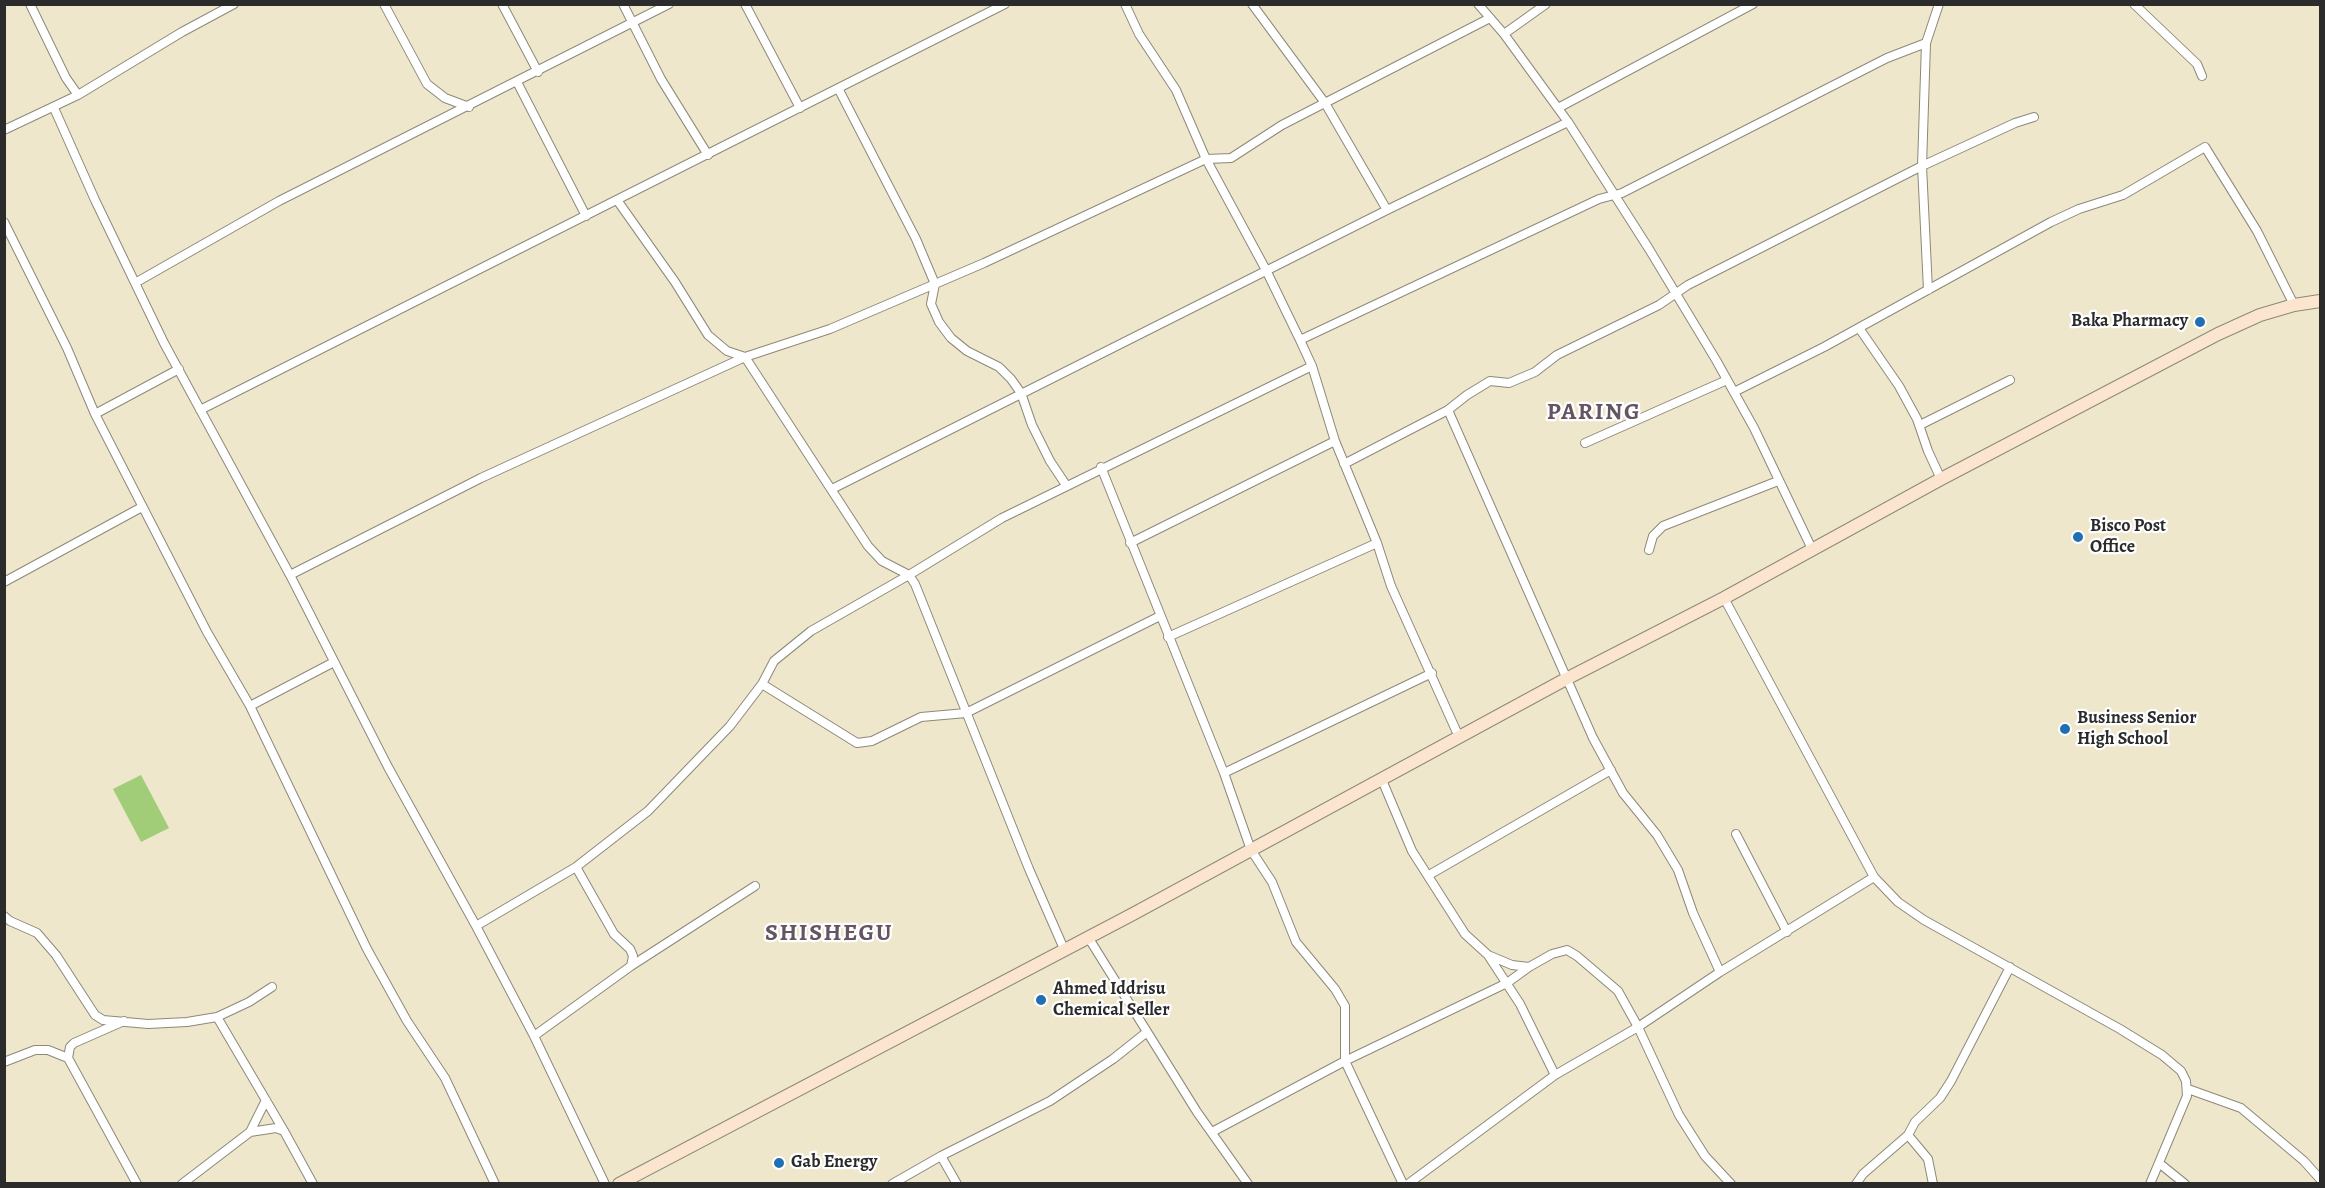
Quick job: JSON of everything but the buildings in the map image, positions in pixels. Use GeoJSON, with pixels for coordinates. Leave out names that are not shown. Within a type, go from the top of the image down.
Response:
{"type":"FeatureCollection","features":[{"type":"Feature","properties":{"kind":"main road"},"geometry":{"type":"LineString","coordinates":[[619,1184],[1088,937],[1566,679],[1724,598],[1941,479],[2218,334],[2260,315],[2294,305],[2320,301]]}},
{"type":"Feature","properties":{"kind":"street"},"geometry":{"type":"LineString","coordinates":[[30,4],[66,78],[78,95]]}},
{"type":"Feature","properties":{"kind":"street"},"geometry":{"type":"LineString","coordinates":[[4,130],[78,95],[182,32],[234,4]]}},
{"type":"Feature","properties":{"kind":"street"},"geometry":{"type":"LineString","coordinates":[[384,4],[427,84],[445,98],[469,107]]}},
{"type":"Feature","properties":{"kind":"street"},"geometry":{"type":"LineString","coordinates":[[502,4],[538,72]]}},
{"type":"Feature","properties":{"kind":"street"},"geometry":{"type":"LineString","coordinates":[[623,4],[661,79],[708,155]]}},
{"type":"Feature","properties":{"kind":"street"},"geometry":{"type":"LineString","coordinates":[[135,283],[279,201],[669,4]]}},
{"type":"Feature","properties":{"kind":"street"},"geometry":{"type":"LineString","coordinates":[[745,4],[800,108]]}},
{"type":"Feature","properties":{"kind":"street"},"geometry":{"type":"LineString","coordinates":[[200,410],[839,90],[1005,4]]}},
{"type":"Feature","properties":{"kind":"street"},"geometry":{"type":"LineString","coordinates":[[1125,4],[1139,34],[1176,90],[1206,159],[1266,270],[1312,366],[1335,441],[1377,543],[1391,586],[1459,737]]}},
{"type":"Feature","properties":{"kind":"street"},"geometry":{"type":"LineString","coordinates":[[1252,4],[1325,103],[1387,210]]}},
{"type":"Feature","properties":{"kind":"street"},"geometry":{"type":"LineString","coordinates":[[1478,4],[1504,34],[1568,122],[1676,293],[1734,392],[1812,549]]}},
{"type":"Feature","properties":{"kind":"street"},"geometry":{"type":"LineString","coordinates":[[1504,34],[1546,4]]}},
{"type":"Feature","properties":{"kind":"street"},"geometry":{"type":"LineString","coordinates":[[1558,108],[1753,4]]}},
{"type":"Feature","properties":{"kind":"street"},"geometry":{"type":"LineString","coordinates":[[1928,290],[1922,166],[1926,43],[1939,4]]}},
{"type":"Feature","properties":{"kind":"street"},"geometry":{"type":"LineString","coordinates":[[2134,4],[2197,64],[2202,76]]}},
{"type":"Feature","properties":{"kind":"street"},"geometry":{"type":"LineString","coordinates":[[290,575],[481,478],[745,357],[830,329],[935,284],[1206,159],[1231,158],[1282,125],[1490,18]]}},
{"type":"Feature","properties":{"kind":"street"},"geometry":{"type":"LineString","coordinates":[[1300,340],[1599,199],[1614,195],[1756,126],[1887,58],[1926,43]]}},
{"type":"Feature","properties":{"kind":"street"},"geometry":{"type":"LineString","coordinates":[[517,82],[586,216]]}},
{"type":"Feature","properties":{"kind":"street"},"geometry":{"type":"LineString","coordinates":[[839,90],[916,239],[935,284],[931,304],[939,322],[951,338],[967,351],[999,367],[1011,379],[1021,393],[1035,433],[1066,485]]}},
{"type":"Feature","properties":{"kind":"street"},"geometry":{"type":"LineString","coordinates":[[54,108],[135,283],[179,369],[290,575],[388,767],[534,1036],[605,1184]]}},
{"type":"Feature","properties":{"kind":"street"},"geometry":{"type":"LineString","coordinates":[[1344,465],[1448,410],[1467,394],[1490,381],[1509,383],[1535,372],[1557,355],[1659,305],[1688,285],[1922,166],[2014,123],[2034,117]]}},
{"type":"Feature","properties":{"kind":"street"},"geometry":{"type":"LineString","coordinates":[[832,489],[1266,270],[1568,122]]}},
{"type":"Feature","properties":{"kind":"street"},"geometry":{"type":"LineString","coordinates":[[1734,392],[1859,328],[2067,214],[2123,195],[2205,147],[2257,231],[2294,305]]}},
{"type":"Feature","properties":{"kind":"street"},"geometry":{"type":"LineString","coordinates":[[617,200],[675,282],[708,335],[727,351],[745,357],[868,546],[882,561],[909,575],[915,584],[1029,869],[1064,949]]}},
{"type":"Feature","properties":{"kind":"street"},"geometry":{"type":"LineString","coordinates":[[4,222],[67,348],[95,414],[207,632],[250,706],[367,949],[407,1021],[446,1078],[495,1184]]}},
{"type":"Feature","properties":{"kind":"street"},"geometry":{"type":"LineString","coordinates":[[1859,328],[1900,389],[1920,425],[1941,479]]}},
{"type":"Feature","properties":{"kind":"street"},"geometry":{"type":"LineString","coordinates":[[476,926],[576,867],[648,811],[730,726],[762,684],[774,661],[811,631],[1002,518],[1101,467],[1312,366]]}},
{"type":"Feature","properties":{"kind":"street"},"geometry":{"type":"LineString","coordinates":[[95,414],[179,369]]}},
{"type":"Feature","properties":{"kind":"street"},"geometry":{"type":"LineString","coordinates":[[1586,443],[1727,380]]}},
{"type":"Feature","properties":{"kind":"street"},"geometry":{"type":"LineString","coordinates":[[1920,425],[2010,380]]}},
{"type":"Feature","properties":{"kind":"street"},"geometry":{"type":"LineString","coordinates":[[1448,410],[1593,738],[1623,793],[1657,835],[1678,870],[1693,913],[1720,972]]}},
{"type":"Feature","properties":{"kind":"street"},"geometry":{"type":"LineString","coordinates":[[1130,543],[1335,441]]}},
{"type":"Feature","properties":{"kind":"street"},"geometry":{"type":"LineString","coordinates":[[1101,467],[1224,773],[1251,850],[1272,882],[1296,942],[1335,989],[1345,1006],[1345,1061],[1402,1184]]}},
{"type":"Feature","properties":{"kind":"street"},"geometry":{"type":"LineString","coordinates":[[1649,550],[1653,536],[1663,526],[1779,481]]}},
{"type":"Feature","properties":{"kind":"street"},"geometry":{"type":"LineString","coordinates":[[4,582],[142,507]]}},
{"type":"Feature","properties":{"kind":"street"},"geometry":{"type":"LineString","coordinates":[[1168,638],[1377,543]]}},
{"type":"Feature","properties":{"kind":"street"},"geometry":{"type":"LineString","coordinates":[[1724,598],[1874,877],[1898,902],[1924,920],[2162,1055],[2181,1071],[2188,1089],[2180,1116],[2150,1184]]}},
{"type":"Feature","properties":{"kind":"street"},"geometry":{"type":"LineString","coordinates":[[762,684],[857,743],[872,741],[921,717],[966,713],[1160,615]]}},
{"type":"Feature","properties":{"kind":"street"},"geometry":{"type":"LineString","coordinates":[[250,706],[334,662]]}},
{"type":"Feature","properties":{"kind":"street"},"geometry":{"type":"LineString","coordinates":[[1224,773],[1432,673]]}},
{"type":"Feature","properties":{"kind":"street"},"geometry":{"type":"LineString","coordinates":[[1429,875],[1611,770]]}},
{"type":"Feature","properties":{"kind":"street"},"geometry":{"type":"LineString","coordinates":[[1382,780],[1412,851],[1465,934],[1488,954],[1507,982],[1555,1076]]}},
{"type":"Feature","properties":{"kind":"street"},"geometry":{"type":"LineString","coordinates":[[1736,834],[1787,932]]}},
{"type":"Feature","properties":{"kind":"street"},"geometry":{"type":"LineString","coordinates":[[576,867],[614,934],[630,949],[633,956],[632,966]]}},
{"type":"Feature","properties":{"kind":"street"},"geometry":{"type":"LineString","coordinates":[[1408,1184],[1555,1076],[1638,1028],[1720,972],[1874,877]]}},
{"type":"Feature","properties":{"kind":"street"},"geometry":{"type":"LineString","coordinates":[[534,1036],[632,966],[755,886]]}},
{"type":"Feature","properties":{"kind":"street"},"geometry":{"type":"LineString","coordinates":[[4,916],[37,933],[56,955],[99,1019],[148,1024],[187,1022],[217,1017],[249,1002],[272,987]]}},
{"type":"Feature","properties":{"kind":"street"},"geometry":{"type":"LineString","coordinates":[[1088,937],[1197,1112],[1248,1184]]}},
{"type":"Feature","properties":{"kind":"street"},"geometry":{"type":"LineString","coordinates":[[1212,1132],[1345,1061],[1507,982],[1552,954],[1567,950],[1618,991],[1638,1028],[1678,1115],[1705,1156],[1731,1184]]}},
{"type":"Feature","properties":{"kind":"street"},"geometry":{"type":"LineString","coordinates":[[1488,954],[1512,965],[1529,967]]}},
{"type":"Feature","properties":{"kind":"street"},"geometry":{"type":"LineString","coordinates":[[1856,1184],[1863,1174],[1908,1135],[1915,1122],[1940,1098],[1952,1081],[2010,967]]}},
{"type":"Feature","properties":{"kind":"street"},"geometry":{"type":"LineString","coordinates":[[217,1017],[313,1184]]}},
{"type":"Feature","properties":{"kind":"street"},"geometry":{"type":"LineString","coordinates":[[124,1021],[74,1043],[70,1047],[68,1058],[137,1184]]}},
{"type":"Feature","properties":{"kind":"street"},"geometry":{"type":"LineString","coordinates":[[892,1184],[941,1156],[1050,1101],[1113,1059],[1147,1032]]}},
{"type":"Feature","properties":{"kind":"street"},"geometry":{"type":"LineString","coordinates":[[4,1062],[35,1050],[48,1050],[68,1058]]}},
{"type":"Feature","properties":{"kind":"street"},"geometry":{"type":"LineString","coordinates":[[2188,1089],[2241,1108],[2304,1161],[2320,1179]]}},
{"type":"Feature","properties":{"kind":"street"},"geometry":{"type":"LineString","coordinates":[[182,1184],[250,1132],[266,1100]]}},
{"type":"Feature","properties":{"kind":"street"},"geometry":{"type":"LineString","coordinates":[[250,1132],[276,1128],[284,1131]]}},
{"type":"Feature","properties":{"kind":"street"},"geometry":{"type":"LineString","coordinates":[[1908,1135],[1928,1159],[1933,1184]]}},
{"type":"Feature","properties":{"kind":"street"},"geometry":{"type":"LineString","coordinates":[[941,1156],[957,1184]]}},
{"type":"Feature","properties":{"kind":"street"},"geometry":{"type":"LineString","coordinates":[[2159,1163],[2185,1184]]}},
{"type":"Feature","properties":{"kind":"green space"},"geometry":{"type":"Polygon","coordinates":[[[141,775],[169,828],[141,842],[113,789],[141,775]]]}},
{"type":"Feature","properties":{"kind":"place","name":"Baka Pharmacy"},"geometry":{"type":"Point","coordinates":[2200,322]}},
{"type":"Feature","properties":{"kind":"place","name":"Bisco Post Office"},"geometry":{"type":"Point","coordinates":[2078,537]}},
{"type":"Feature","properties":{"kind":"place","name":"Business Senior High School"},"geometry":{"type":"Point","coordinates":[2065,729]}},
{"type":"Feature","properties":{"kind":"place","name":"Ahmed Iddrisu Chemical Seller"},"geometry":{"type":"Point","coordinates":[1041,1000]}},
{"type":"Feature","properties":{"kind":"place","name":"Gab Energy"},"geometry":{"type":"Point","coordinates":[779,1163]}},
{"type":"Feature","properties":{"kind":"district","name":"PARING"},"geometry":{"type":"Point","coordinates":[1594,413]}},
{"type":"Feature","properties":{"kind":"district","name":"SHISHEGU"},"geometry":{"type":"Point","coordinates":[829,934]}}]}
